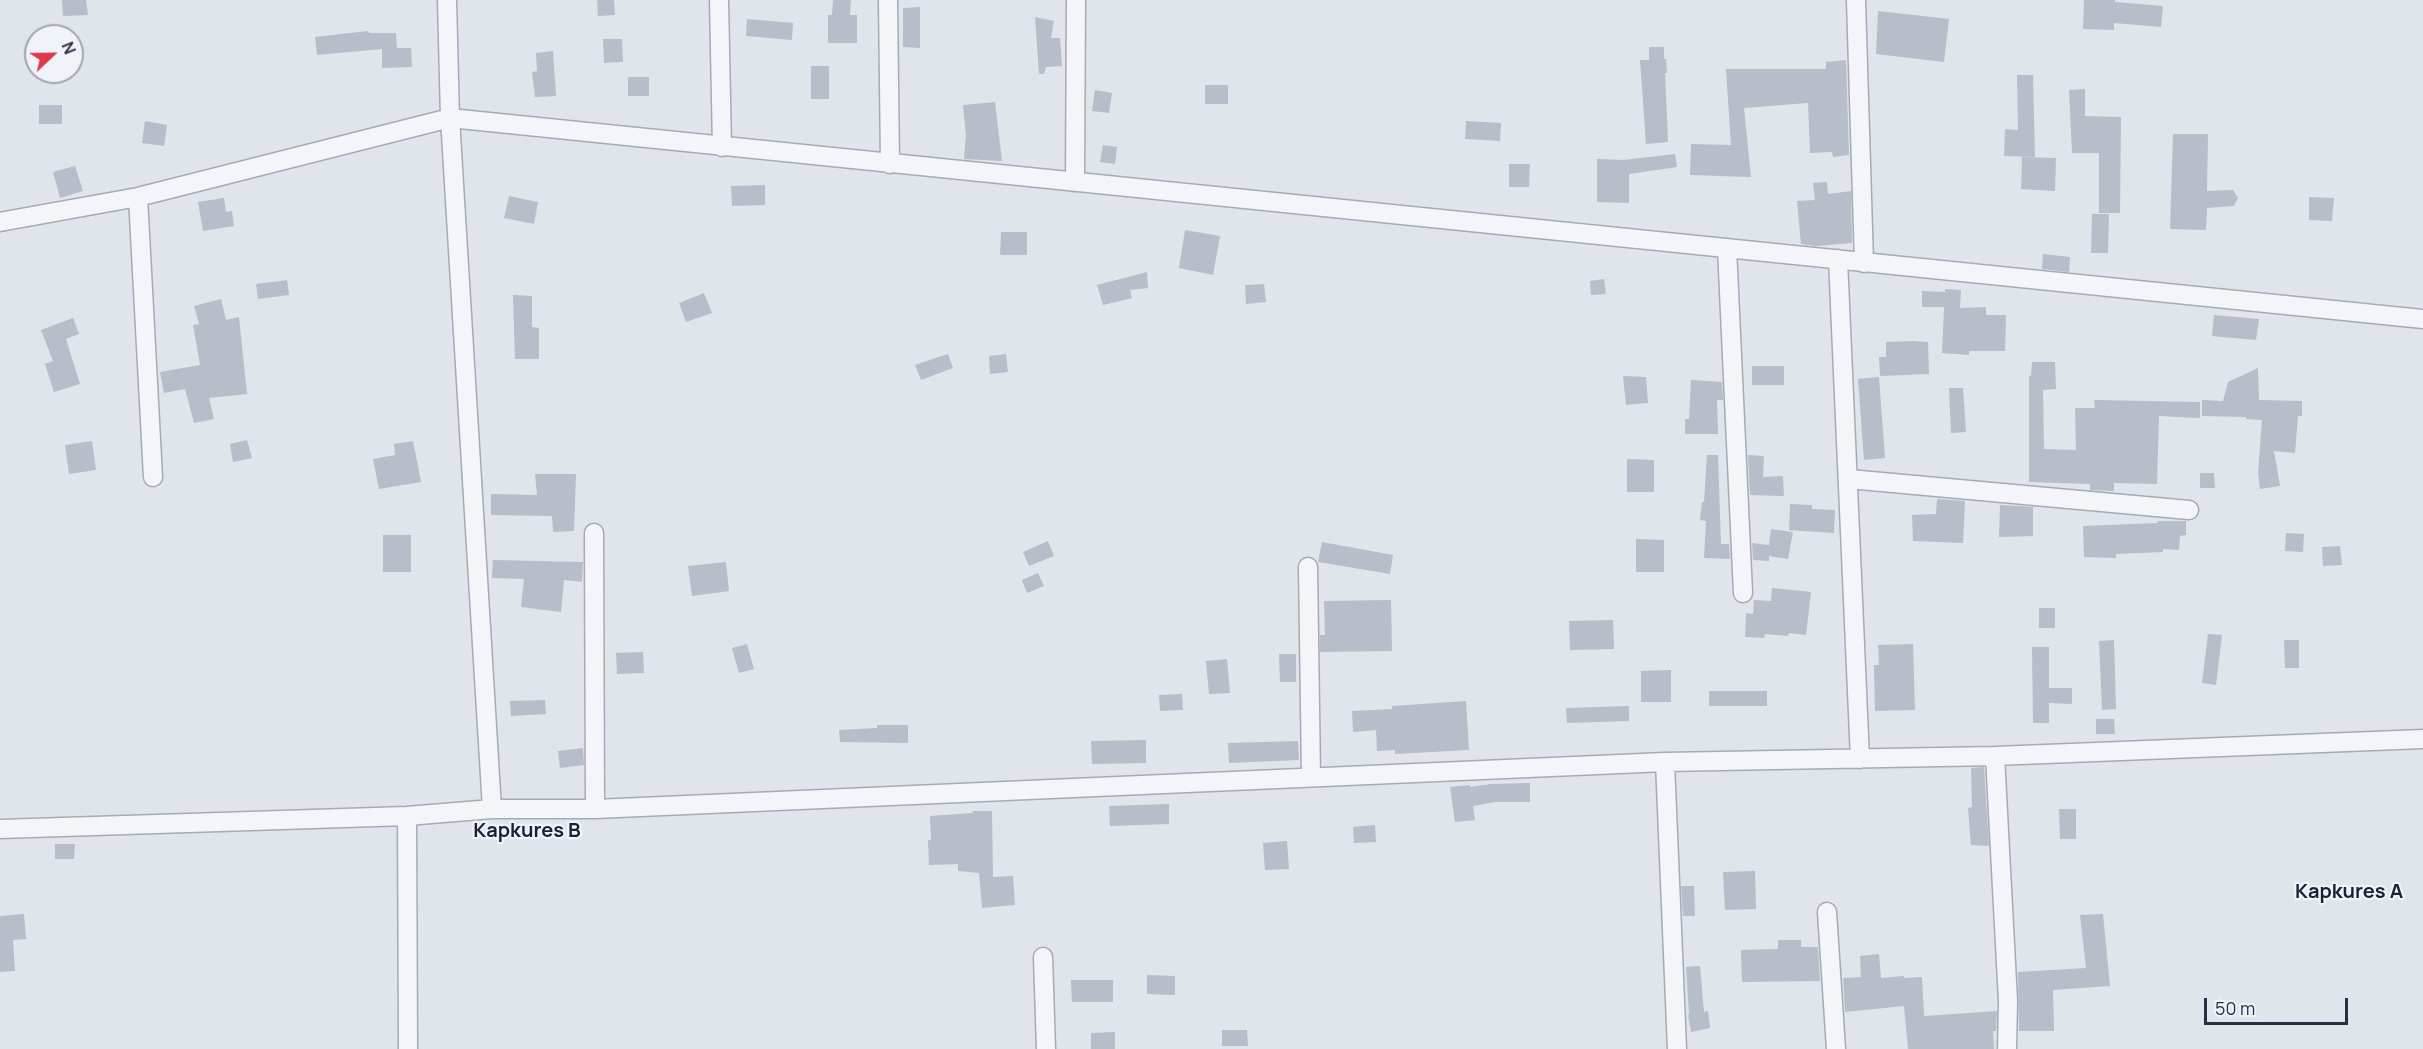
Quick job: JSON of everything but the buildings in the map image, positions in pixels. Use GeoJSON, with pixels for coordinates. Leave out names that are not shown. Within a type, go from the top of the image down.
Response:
{"type":"FeatureCollection","features":[{"type":"Feature","properties":{"kind":"street"},"geometry":{"type":"LineString","coordinates":[[447,0],[450,118],[492,809]]}},
{"type":"Feature","properties":{"kind":"street"},"geometry":{"type":"LineString","coordinates":[[719,0],[722,147]]}},
{"type":"Feature","properties":{"kind":"street"},"geometry":{"type":"LineString","coordinates":[[888,0],[890,164]]}},
{"type":"Feature","properties":{"kind":"street"},"geometry":{"type":"LineString","coordinates":[[1074,182],[1076,0]]}},
{"type":"Feature","properties":{"kind":"street"},"geometry":{"type":"LineString","coordinates":[[1856,0],[1864,264]]}},
{"type":"Feature","properties":{"kind":"street"},"geometry":{"type":"LineString","coordinates":[[0,222],[138,197],[450,118],[1838,259],[1864,264],[2423,319]]}},
{"type":"Feature","properties":{"kind":"street"},"geometry":{"type":"LineString","coordinates":[[138,197],[153,477]]}},
{"type":"Feature","properties":{"kind":"street"},"geometry":{"type":"LineString","coordinates":[[1727,248],[1743,593]]}},
{"type":"Feature","properties":{"kind":"street"},"geometry":{"type":"LineString","coordinates":[[1838,259],[1860,759]]}},
{"type":"Feature","properties":{"kind":"street"},"geometry":{"type":"LineString","coordinates":[[1849,478],[2189,510]]}},
{"type":"Feature","properties":{"kind":"street"},"geometry":{"type":"LineString","coordinates":[[594,532],[595,808]]}},
{"type":"Feature","properties":{"kind":"street"},"geometry":{"type":"LineString","coordinates":[[1308,567],[1311,777]]}},
{"type":"Feature","properties":{"kind":"street"},"geometry":{"type":"LineString","coordinates":[[0,829],[407,816],[492,809],[595,808],[1665,762],[1995,756],[2423,739]]}},
{"type":"Feature","properties":{"kind":"street"},"geometry":{"type":"LineString","coordinates":[[1995,756],[2007,1001],[2007,1049]]}},
{"type":"Feature","properties":{"kind":"street"},"geometry":{"type":"LineString","coordinates":[[1665,762],[1677,1049]]}},
{"type":"Feature","properties":{"kind":"street"},"geometry":{"type":"LineString","coordinates":[[407,816],[408,1049]]}},
{"type":"Feature","properties":{"kind":"street"},"geometry":{"type":"LineString","coordinates":[[1827,912],[1836,1049]]}},
{"type":"Feature","properties":{"kind":"street"},"geometry":{"type":"LineString","coordinates":[[1043,957],[1046,1049]]}},
{"type":"Feature","properties":{"kind":"district","name":"Kapkures B"},"geometry":{"type":"Point","coordinates":[527,831]}},
{"type":"Feature","properties":{"kind":"district","name":"Kapkures A"},"geometry":{"type":"Point","coordinates":[2349,892]}}]}
